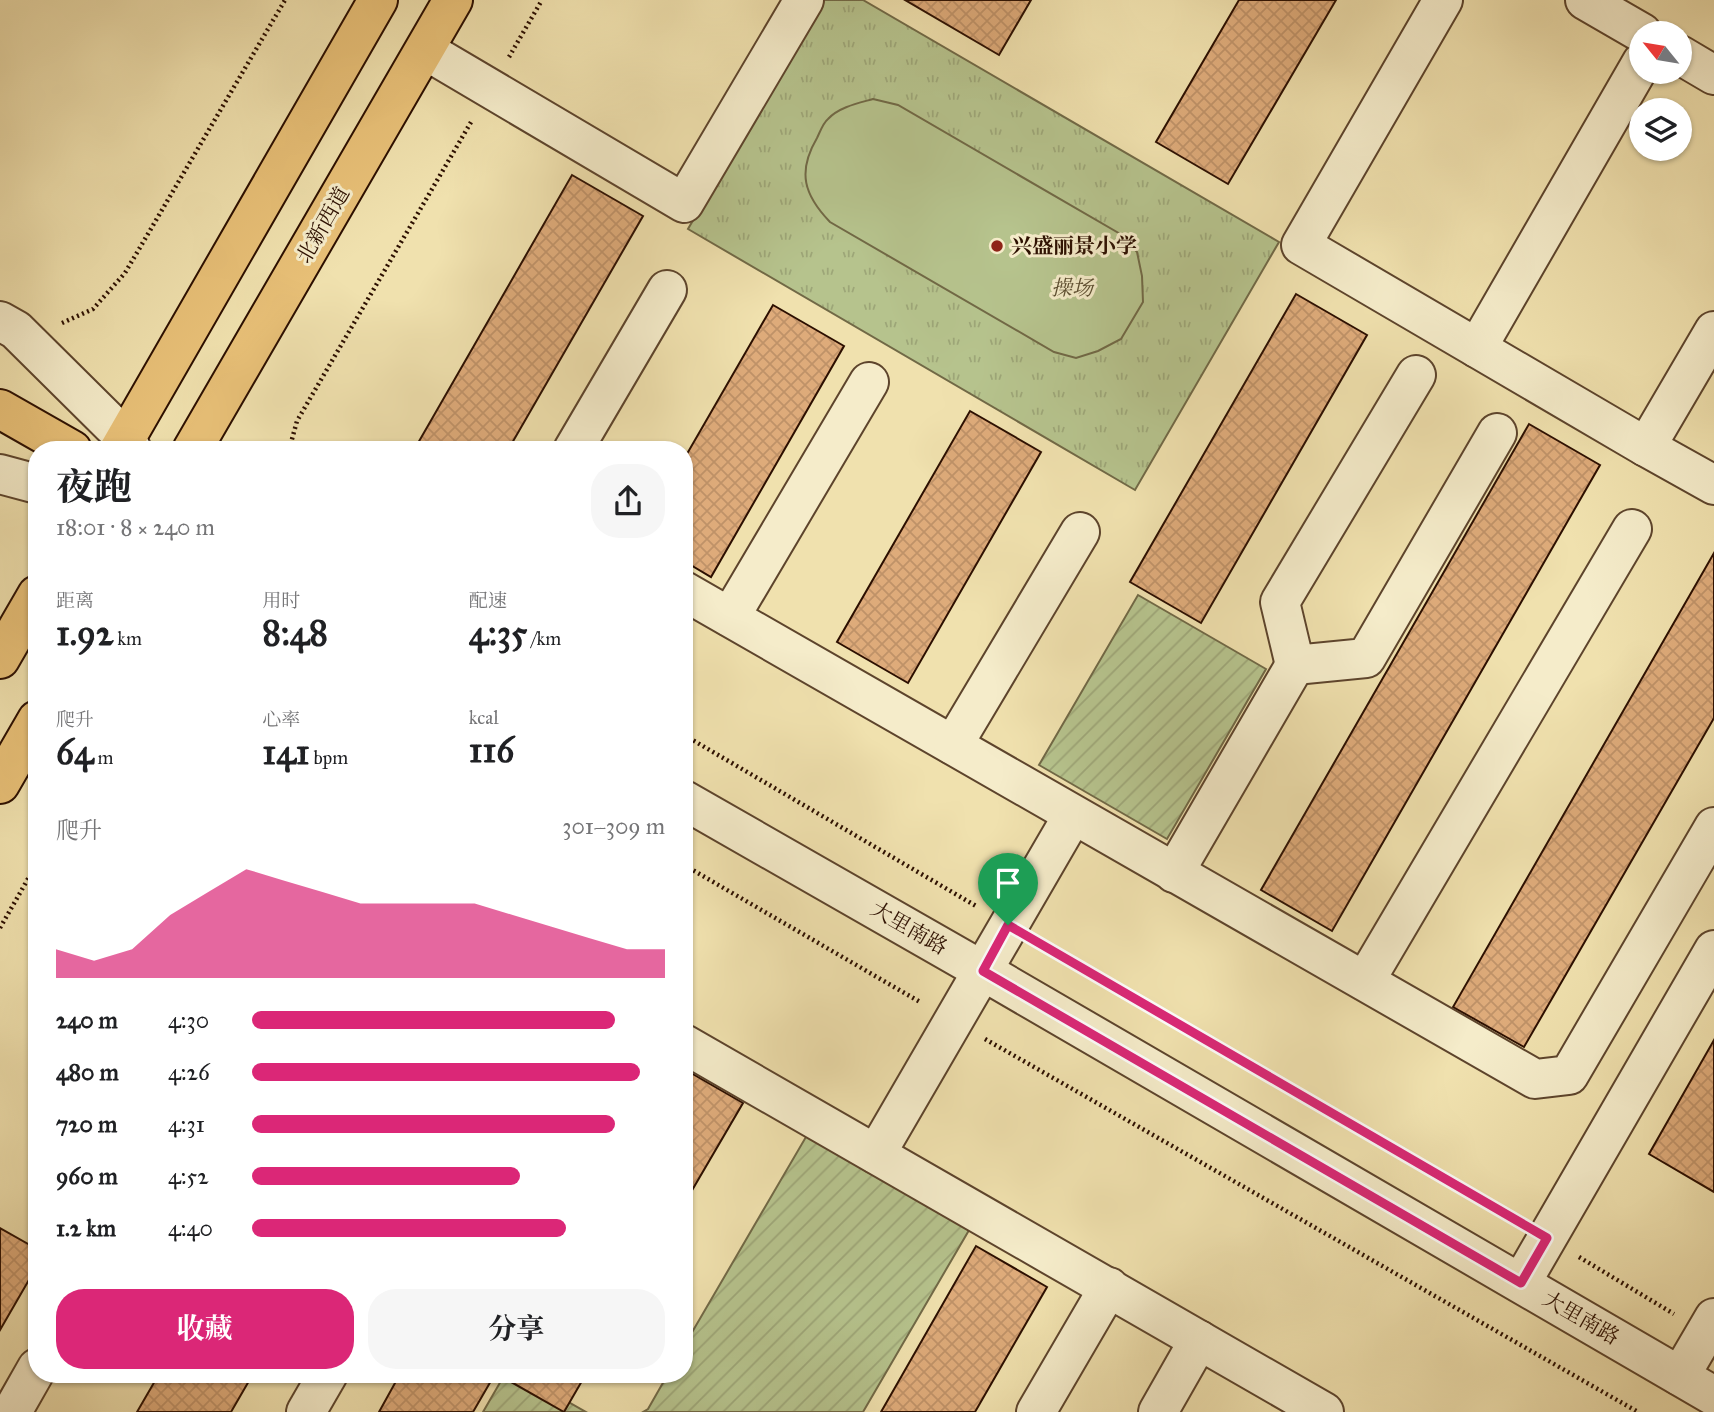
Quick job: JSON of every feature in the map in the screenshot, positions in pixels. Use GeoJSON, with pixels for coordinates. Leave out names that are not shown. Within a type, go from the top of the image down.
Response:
{"type":"FeatureCollection","features":[{"type":"Feature","properties":{"kind":"main road"},"geometry":{"type":"LineString","coordinates":[[128,441],[378,0]]}},
{"type":"Feature","properties":{"kind":"main road","name":"北新西道"},"geometry":{"type":"LineString","coordinates":[[197,441],[453,0]]}},
{"type":"Feature","properties":{"kind":"main road"},"geometry":{"type":"LineString","coordinates":[[0,409],[56,441]]}},
{"type":"Feature","properties":{"kind":"main road"},"geometry":{"type":"LineString","coordinates":[[0,659],[28,611]]}},
{"type":"Feature","properties":{"kind":"main road"},"geometry":{"type":"LineString","coordinates":[[0,785],[28,736]]}},
{"type":"Feature","properties":{"kind":"street"},"geometry":{"type":"LineString","coordinates":[[425,50],[684,203],[804,0]]}},
{"type":"Feature","properties":{"kind":"street"},"geometry":{"type":"LineString","coordinates":[[1443,0],[1301,245],[1714,485]]}},
{"type":"Feature","properties":{"kind":"street"},"geometry":{"type":"LineString","coordinates":[[1585,0],[1629,25]]}},
{"type":"Feature","properties":{"kind":"street"},"geometry":{"type":"LineString","coordinates":[[1692,62],[1714,75]]}},
{"type":"Feature","properties":{"kind":"street"},"geometry":{"type":"LineString","coordinates":[[1477,348],[1629,84]]}},
{"type":"Feature","properties":{"kind":"street"},"geometry":{"type":"LineString","coordinates":[[578,441],[667,290]]}},
{"type":"Feature","properties":{"kind":"street"},"geometry":{"type":"LineString","coordinates":[[8,325],[120,441]]}},
{"type":"Feature","properties":{"kind":"street"},"geometry":{"type":"LineString","coordinates":[[1646,447],[1714,331]]}},
{"type":"Feature","properties":{"kind":"street"},"geometry":{"type":"LineString","coordinates":[[1174,873],[1295,665],[1280,602],[1416,375]]}},
{"type":"Feature","properties":{"kind":"street"},"geometry":{"type":"LineString","coordinates":[[730,617],[869,383]]}},
{"type":"Feature","properties":{"kind":"street"},"geometry":{"type":"LineString","coordinates":[[1295,665],[1366,658],[1497,433]]}},
{"type":"Feature","properties":{"kind":"street"},"geometry":{"type":"LineString","coordinates":[[0,474],[28,482]]}},
{"type":"Feature","properties":{"kind":"street"},"geometry":{"type":"LineString","coordinates":[[1364,981],[1632,529]]}},
{"type":"Feature","properties":{"kind":"street"},"geometry":{"type":"LineString","coordinates":[[953,745],[1080,532]]}},
{"type":"Feature","properties":{"kind":"street"},"geometry":{"type":"LineString","coordinates":[[693,596],[1535,1079],[1569,1075],[1714,827]]}},
{"type":"Feature","properties":{"kind":"street","name":"大里南路"},"geometry":{"type":"LineString","coordinates":[[693,805],[1714,1396]]}},
{"type":"Feature","properties":{"kind":"street"},"geometry":{"type":"LineString","coordinates":[[876,1154],[1073,815]]}},
{"type":"Feature","properties":{"kind":"street"},"geometry":{"type":"LineString","coordinates":[[1521,1283],[1714,950]]}},
{"type":"Feature","properties":{"kind":"street"},"geometry":{"type":"LineString","coordinates":[[693,1049],[1324,1412]]}},
{"type":"Feature","properties":{"kind":"street"},"geometry":{"type":"LineString","coordinates":[[1036,1412],[1109,1287]]}},
{"type":"Feature","properties":{"kind":"street"},"geometry":{"type":"LineString","coordinates":[[1680,1376],[1710,1325]]}},
{"type":"Feature","properties":{"kind":"street"},"geometry":{"type":"LineString","coordinates":[[1158,1412],[1199,1340]]}},
{"type":"Feature","properties":{"kind":"street"},"geometry":{"type":"LineString","coordinates":[[12,1412],[28,1383]]}},
{"type":"Feature","properties":{"kind":"street"},"geometry":{"type":"LineString","coordinates":[[306,1412],[323,1383]]}},
{"type":"Feature","properties":{"kind":"path"},"geometry":{"type":"LineString","coordinates":[[8,325],[62,323],[93,309],[125,272],[285,0]]}},
{"type":"Feature","properties":{"kind":"path"},"geometry":{"type":"LineString","coordinates":[[291,441],[297,421],[541,0]]}},
{"type":"Feature","properties":{"kind":"path"},"geometry":{"type":"LineString","coordinates":[[693,740],[1547,1238],[1710,1325]]}},
{"type":"Feature","properties":{"kind":"path"},"geometry":{"type":"LineString","coordinates":[[693,870],[1638,1412]]}},
{"type":"Feature","properties":{"kind":"path"},"geometry":{"type":"LineString","coordinates":[[0,928],[28,879]]}},
{"type":"Feature","properties":{"kind":"green space","name":"操场"},"geometry":{"type":"Polygon","coordinates":[[[821,0],[863,0],[1279,242],[1135,490],[688,229],[821,0]]]}},
{"type":"Feature","properties":{"kind":"green space"},"geometry":{"type":"Polygon","coordinates":[[[873,99],[898,105],[1122,235],[1137,252],[1142,276],[1143,302],[1121,339],[1098,351],[1076,358],[1054,352],[830,222],[814,202],[806,183],[805,172],[811,150],[823,125],[833,115],[849,106],[873,99]]]}},
{"type":"Feature","properties":{"kind":"green space"},"geometry":{"type":"Polygon","coordinates":[[[1138,595],[1266,669],[1167,839],[1039,765],[1138,595]]]}},
{"type":"Feature","properties":{"kind":"green space"},"geometry":{"type":"Polygon","coordinates":[[[810,1130],[972,1225],[863,1412],[643,1412],[648,1409],[663,1383],[693,1383],[693,1331],[810,1130]]]}},
{"type":"Feature","properties":{"kind":"green space"},"geometry":{"type":"Polygon","coordinates":[[[500,1383],[535,1383],[586,1412],[483,1412],[500,1383]]]}},
{"type":"Feature","properties":{"kind":"building"},"geometry":{"type":"Polygon","coordinates":[[[905,0],[1031,0],[999,55],[905,0]]]}},
{"type":"Feature","properties":{"kind":"building"},"geometry":{"type":"Polygon","coordinates":[[[1239,0],[1336,0],[1228,184],[1156,142],[1239,0]]]}},
{"type":"Feature","properties":{"kind":"building"},"geometry":{"type":"Polygon","coordinates":[[[572,175],[643,216],[513,441],[419,441],[572,175]]]}},
{"type":"Feature","properties":{"kind":"building"},"geometry":{"type":"Polygon","coordinates":[[[1296,294],[1367,335],[1201,623],[1130,582],[1296,294]]]}},
{"type":"Feature","properties":{"kind":"building"},"geometry":{"type":"Polygon","coordinates":[[[773,305],[844,346],[711,577],[693,566],[693,443],[773,305]]]}},
{"type":"Feature","properties":{"kind":"building"},"geometry":{"type":"Polygon","coordinates":[[[970,411],[1041,452],[908,683],[837,642],[970,411]]]}},
{"type":"Feature","properties":{"kind":"building"},"geometry":{"type":"Polygon","coordinates":[[[1529,424],[1600,465],[1332,931],[1261,890],[1529,424]]]}},
{"type":"Feature","properties":{"kind":"building"},"geometry":{"type":"Polygon","coordinates":[[[1714,553],[1714,718],[1524,1047],[1453,1007],[1714,553]]]}},
{"type":"Feature","properties":{"kind":"building"},"geometry":{"type":"Polygon","coordinates":[[[1714,1040],[1714,1192],[1649,1154],[1714,1040]]]}},
{"type":"Feature","properties":{"kind":"building"},"geometry":{"type":"Polygon","coordinates":[[[693,1074],[743,1103],[693,1189],[693,1074]]]}},
{"type":"Feature","properties":{"kind":"building"},"geometry":{"type":"Polygon","coordinates":[[[0,1228],[28,1244],[28,1282],[0,1330],[0,1228]]]}},
{"type":"Feature","properties":{"kind":"building"},"geometry":{"type":"Polygon","coordinates":[[[976,1246],[1047,1287],[975,1412],[881,1412],[976,1246]]]}},
{"type":"Feature","properties":{"kind":"building"},"geometry":{"type":"Polygon","coordinates":[[[154,1383],[248,1383],[231,1412],[137,1412],[154,1383]]]}},
{"type":"Feature","properties":{"kind":"building"},"geometry":{"type":"Polygon","coordinates":[[[395,1383],[490,1383],[473,1412],[379,1412],[395,1383]]]}},
{"type":"Feature","properties":{"kind":"building"},"geometry":{"type":"Polygon","coordinates":[[[513,1383],[581,1383],[564,1412],[513,1383]]]}},
{"type":"Feature","properties":{"kind":"place","name":"兴盛丽景小学"},"geometry":{"type":"Point","coordinates":[997,246]}},
{"type":"Feature","properties":{"kind":"route"},"geometry":{"type":"LineString","coordinates":[[1008,925],[1547,1238],[1521,1283],[983,971],[1008,925]]}}]}
